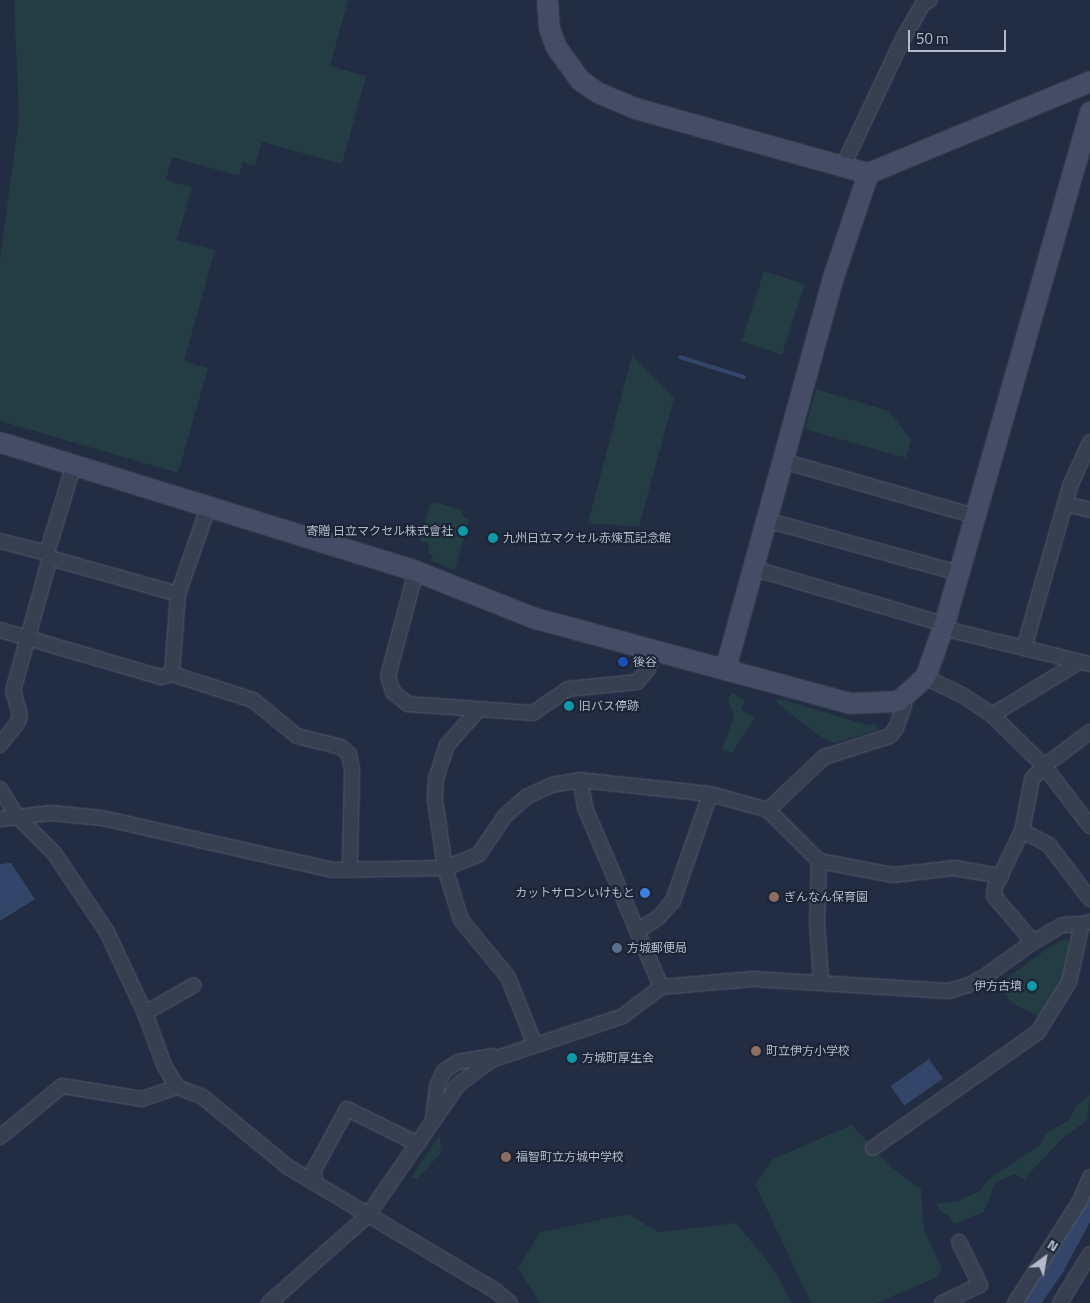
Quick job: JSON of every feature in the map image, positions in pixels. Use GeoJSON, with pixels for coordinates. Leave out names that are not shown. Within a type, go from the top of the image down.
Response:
{"type":"FeatureCollection","features":[{"type":"Feature","properties":{"kind":"street"},"geometry":{"type":"LineString","coordinates":[[546,0],[549,28],[556,47],[580,80],[597,92],[635,108],[842,168],[868,173],[1090,80]]}},
{"type":"Feature","properties":{"kind":"street"},"geometry":{"type":"LineString","coordinates":[[842,168],[905,34],[924,4],[930,0]]}},
{"type":"Feature","properties":{"kind":"street"},"geometry":{"type":"LineString","coordinates":[[0,442],[209,505],[416,571],[535,618],[849,703],[898,701],[924,677],[943,626],[1085,150],[1090,111]]}},
{"type":"Feature","properties":{"kind":"street"},"geometry":{"type":"LineString","coordinates":[[725,669],[834,274],[868,173]]}},
{"type":"Feature","properties":{"kind":"street"},"geometry":{"type":"LineString","coordinates":[[1024,648],[1065,504],[1090,442]]}},
{"type":"Feature","properties":{"kind":"street"},"geometry":{"type":"LineString","coordinates":[[783,461],[976,516]]}},
{"type":"Feature","properties":{"kind":"street"},"geometry":{"type":"LineString","coordinates":[[0,745],[18,722],[20,715],[14,691],[74,464]]}},
{"type":"Feature","properties":{"kind":"street"},"geometry":{"type":"LineString","coordinates":[[1065,504],[1090,510]]}},
{"type":"Feature","properties":{"kind":"street"},"geometry":{"type":"LineString","coordinates":[[172,674],[178,594],[209,505]]}},
{"type":"Feature","properties":{"kind":"street"},"geometry":{"type":"LineString","coordinates":[[766,520],[958,574]]}},
{"type":"Feature","properties":{"kind":"street"},"geometry":{"type":"LineString","coordinates":[[0,541],[178,594]]}},
{"type":"Feature","properties":{"kind":"street"},"geometry":{"type":"LineString","coordinates":[[752,568],[943,626],[1084,663]]}},
{"type":"Feature","properties":{"kind":"street"},"geometry":{"type":"LineString","coordinates":[[416,571],[388,676],[393,692],[414,705],[533,713],[568,689],[637,682],[648,669],[653,650]]}},
{"type":"Feature","properties":{"kind":"street"},"geometry":{"type":"LineString","coordinates":[[0,630],[161,677],[172,674],[253,700],[266,708],[284,728],[298,736],[341,748],[348,754],[352,769],[350,868]]}},
{"type":"Feature","properties":{"kind":"street"},"geometry":{"type":"LineString","coordinates":[[992,715],[1084,663]]}},
{"type":"Feature","properties":{"kind":"street"},"geometry":{"type":"LineString","coordinates":[[924,677],[964,696],[992,715],[1044,766],[1090,826]]}},
{"type":"Feature","properties":{"kind":"street"},"geometry":{"type":"LineString","coordinates":[[768,810],[824,757],[890,736],[896,728],[904,706],[898,701]]}},
{"type":"Feature","properties":{"kind":"street"},"geometry":{"type":"LineString","coordinates":[[477,710],[447,746],[436,779],[435,800],[445,868],[461,920],[508,977],[535,1044]]}},
{"type":"Feature","properties":{"kind":"street"},"geometry":{"type":"LineString","coordinates":[[1032,942],[994,896],[1022,831],[1030,785],[1044,766],[1090,732]]}},
{"type":"Feature","properties":{"kind":"street"},"geometry":{"type":"LineString","coordinates":[[580,780],[586,810],[661,987]]}},
{"type":"Feature","properties":{"kind":"street"},"geometry":{"type":"LineString","coordinates":[[0,819],[51,813],[102,818],[333,870],[350,868],[445,868],[479,854],[505,816],[526,797],[552,785],[580,780],[671,792],[710,794],[768,810],[819,862],[886,874],[954,868],[1001,876]]}},
{"type":"Feature","properties":{"kind":"street"},"geometry":{"type":"LineString","coordinates":[[0,789],[17,816],[54,853],[107,932],[145,1013],[164,1065],[177,1087],[204,1097],[288,1167],[493,1289],[510,1303]]}},
{"type":"Feature","properties":{"kind":"street"},"geometry":{"type":"LineString","coordinates":[[637,931],[658,918],[673,901],[710,794]]}},
{"type":"Feature","properties":{"kind":"street"},"geometry":{"type":"LineString","coordinates":[[1022,831],[1049,845],[1090,899]]}},
{"type":"Feature","properties":{"kind":"street"},"geometry":{"type":"LineString","coordinates":[[819,862],[817,922],[821,981]]}},
{"type":"Feature","properties":{"kind":"street"},"geometry":{"type":"LineString","coordinates":[[432,1122],[436,1086],[444,1071],[458,1062],[503,1054],[624,1016],[661,987],[753,979],[821,981],[948,990],[969,985],[987,975],[1032,942],[1063,925],[1086,923],[1069,982],[1038,1032],[873,1148]]}},
{"type":"Feature","properties":{"kind":"street"},"geometry":{"type":"LineString","coordinates":[[145,1013],[194,985]]}},
{"type":"Feature","properties":{"kind":"street"},"geometry":{"type":"LineString","coordinates":[[269,1303],[368,1215],[464,1079],[503,1054]]}},
{"type":"Feature","properties":{"kind":"street"},"geometry":{"type":"LineString","coordinates":[[0,1137],[62,1086],[142,1099],[177,1087]]}},
{"type":"Feature","properties":{"kind":"street"},"geometry":{"type":"LineString","coordinates":[[315,1182],[314,1170],[347,1109],[418,1144]]}},
{"type":"Feature","properties":{"kind":"street"},"geometry":{"type":"LineString","coordinates":[[1015,1303],[1085,1204],[1090,1177]]}},
{"type":"Feature","properties":{"kind":"street"},"geometry":{"type":"LineString","coordinates":[[942,1303],[980,1285],[959,1242]]}},
{"type":"Feature","properties":{"kind":"street"},"geometry":{"type":"LineString","coordinates":[[1060,1303],[1090,1254]]}},
{"type":"Feature","properties":{"kind":"shaded area"},"geometry":{"type":"Polygon","coordinates":[[[14,0],[348,0],[330,66],[366,76],[342,164],[262,142],[255,166],[243,162],[239,176],[172,157],[166,180],[192,187],[177,240],[215,250],[184,361],[208,368],[178,473],[0,421],[0,259],[19,118],[14,0]]]}},
{"type":"Feature","properties":{"kind":"shaded area"},"geometry":{"type":"Polygon","coordinates":[[[764,271],[805,284],[782,355],[741,341],[764,271]]]}},
{"type":"Feature","properties":{"kind":"shaded area"},"geometry":{"type":"Polygon","coordinates":[[[632,355],[674,398],[639,527],[588,523],[632,355]]]}},
{"type":"Feature","properties":{"kind":"shaded area"},"geometry":{"type":"Polygon","coordinates":[[[816,389],[889,411],[911,440],[906,458],[805,429],[816,389]]]}},
{"type":"Feature","properties":{"kind":"shaded area"},"geometry":{"type":"Polygon","coordinates":[[[434,502],[463,510],[462,516],[469,519],[455,570],[431,561],[433,555],[429,553],[428,543],[420,541],[430,504],[434,502]]]}},
{"type":"Feature","properties":{"kind":"shaded area"},"geometry":{"type":"Polygon","coordinates":[[[732,693],[745,700],[741,710],[755,718],[732,753],[722,749],[734,716],[728,701],[732,693]]]}},
{"type":"Feature","properties":{"kind":"shaded area"},"geometry":{"type":"Polygon","coordinates":[[[777,698],[868,725],[875,723],[878,730],[834,743],[818,735],[776,702],[777,698]]]}},
{"type":"Feature","properties":{"kind":"shaded area"},"geometry":{"type":"Polygon","coordinates":[[[1067,938],[1069,944],[1063,978],[1039,1017],[1010,1002],[1000,983],[1048,948],[1067,938]]]}},
{"type":"Feature","properties":{"kind":"shaded area"},"geometry":{"type":"Polygon","coordinates":[[[1090,1095],[1087,1121],[1064,1137],[1024,1179],[1014,1174],[995,1183],[984,1212],[954,1224],[948,1215],[942,1213],[936,1204],[958,1201],[980,1191],[989,1179],[1040,1145],[1046,1134],[1070,1119],[1075,1107],[1090,1095]]]}},
{"type":"Feature","properties":{"kind":"shaded area"},"geometry":{"type":"Polygon","coordinates":[[[852,1125],[891,1167],[921,1189],[924,1230],[942,1268],[938,1277],[876,1303],[811,1303],[755,1184],[773,1159],[852,1125]]]}},
{"type":"Feature","properties":{"kind":"shaded area"},"geometry":{"type":"Polygon","coordinates":[[[440,1135],[441,1153],[417,1179],[414,1178],[412,1176],[440,1135]]]}},
{"type":"Feature","properties":{"kind":"shaded area"},"geometry":{"type":"Polygon","coordinates":[[[628,1214],[658,1232],[736,1223],[773,1268],[792,1303],[540,1303],[518,1268],[540,1232],[628,1214]]]}},
{"type":"Feature","properties":{"kind":"water"},"geometry":{"type":"Polygon","coordinates":[[[11,863],[35,899],[0,921],[0,864],[11,863]]]}},
{"type":"Feature","properties":{"kind":"water"},"geometry":{"type":"Polygon","coordinates":[[[929,1059],[943,1079],[904,1106],[890,1086],[929,1059]]]}},
{"type":"Feature","properties":{"kind":"waterway"},"geometry":{"type":"LineString","coordinates":[[680,357],[744,377]]}},
{"type":"Feature","properties":{"kind":"waterway"},"geometry":{"type":"LineString","coordinates":[[1027,1303],[1052,1267],[1090,1197]]}},
{"type":"Feature","properties":{"kind":"place","name":"寄贈 日立マクセル株式會社"},"geometry":{"type":"Point","coordinates":[463,531]}},
{"type":"Feature","properties":{"kind":"place","name":"九州日立マクセル赤煉瓦記念館"},"geometry":{"type":"Point","coordinates":[493,538]}},
{"type":"Feature","properties":{"kind":"place","name":"後谷"},"geometry":{"type":"Point","coordinates":[623,662]}},
{"type":"Feature","properties":{"kind":"place","name":"旧バス停跡"},"geometry":{"type":"Point","coordinates":[569,706]}},
{"type":"Feature","properties":{"kind":"place","name":"カットサロンいけもと"},"geometry":{"type":"Point","coordinates":[645,893]}},
{"type":"Feature","properties":{"kind":"place","name":"ぎんなん保育園"},"geometry":{"type":"Point","coordinates":[774,897]}},
{"type":"Feature","properties":{"kind":"place","name":"方城郵便局"},"geometry":{"type":"Point","coordinates":[617,948]}},
{"type":"Feature","properties":{"kind":"place","name":"伊方古墳"},"geometry":{"type":"Point","coordinates":[1032,986]}},
{"type":"Feature","properties":{"kind":"place","name":"町立伊方小学校"},"geometry":{"type":"Point","coordinates":[756,1051]}},
{"type":"Feature","properties":{"kind":"place","name":"方城町厚生会"},"geometry":{"type":"Point","coordinates":[572,1058]}},
{"type":"Feature","properties":{"kind":"place","name":"福智町立方城中学校"},"geometry":{"type":"Point","coordinates":[506,1157]}}]}
